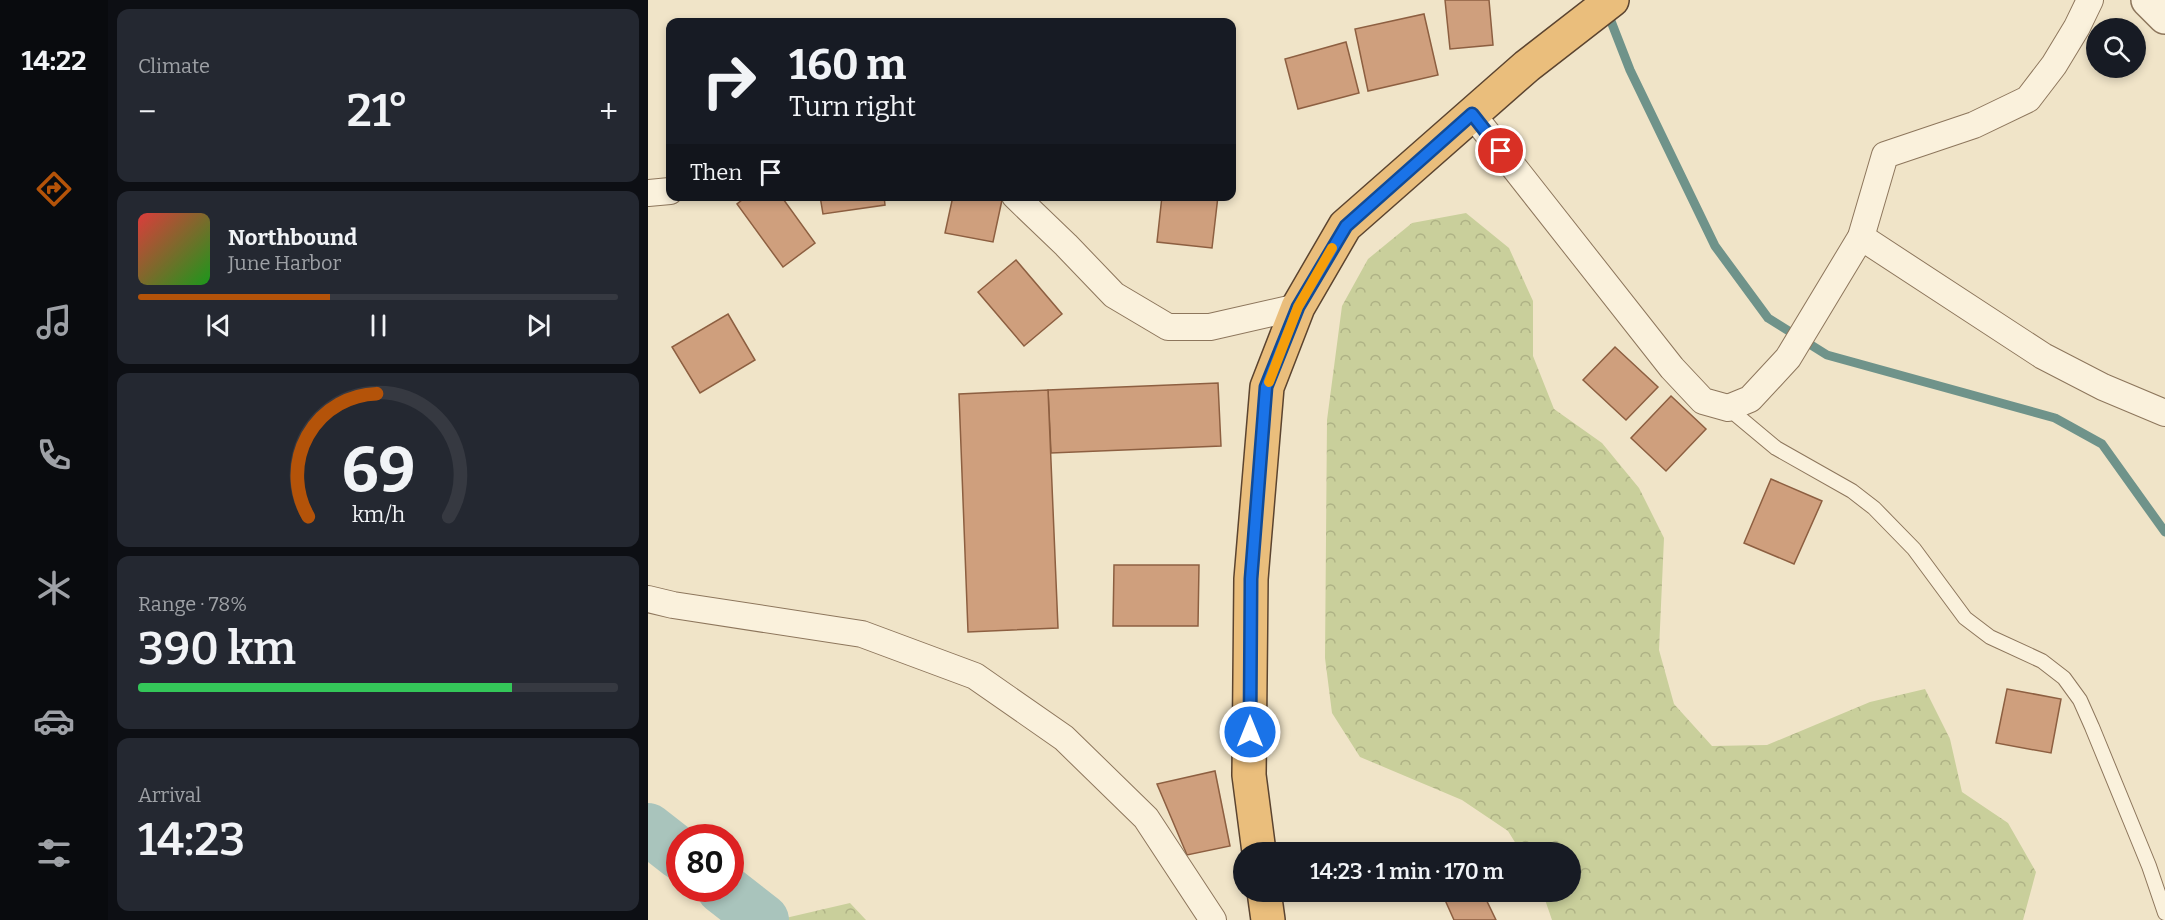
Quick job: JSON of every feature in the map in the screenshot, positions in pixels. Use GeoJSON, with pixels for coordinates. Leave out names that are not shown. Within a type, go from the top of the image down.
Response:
{"type":"FeatureCollection","features":[{"type":"Feature","properties":{"kind":"highway"},"geometry":{"type":"LineString","coordinates":[[1258,842],[1249,775],[1251,579],[1266,387],[1298,307],[1346,226],[1546,51],[1612,0]]}},
{"type":"Feature","properties":{"kind":"highway"},"geometry":{"type":"LineString","coordinates":[[1266,902],[1268,920]]}},
{"type":"Feature","properties":{"kind":"street"},"geometry":{"type":"LineString","coordinates":[[1472,114],[1672,368],[1703,401],[1728,408],[1750,399],[1788,358],[1813,319],[1861,237],[1885,155],[1974,125],[2028,99],[2054,65],[2090,0]]}},
{"type":"Feature","properties":{"kind":"street"},"geometry":{"type":"LineString","coordinates":[[2148,0],[2165,17]]}},
{"type":"Feature","properties":{"kind":"street"},"geometry":{"type":"LineString","coordinates":[[648,193],[666,191]]}},
{"type":"Feature","properties":{"kind":"street"},"geometry":{"type":"LineString","coordinates":[[1020,201],[1114,295],[1168,327],[1210,327],[1298,307]]}},
{"type":"Feature","properties":{"kind":"street"},"geometry":{"type":"LineString","coordinates":[[1861,237],[2043,356],[2103,387],[2165,413]]}},
{"type":"Feature","properties":{"kind":"street"},"geometry":{"type":"LineString","coordinates":[[648,599],[862,634],[975,676],[1064,738],[1146,818],[1213,920]]}},
{"type":"Feature","properties":{"kind":"lane"},"geometry":{"type":"LineString","coordinates":[[1728,408],[1776,448],[1851,491],[1874,508],[1914,549],[1965,618],[1990,637],[2042,661],[2064,678],[2080,700],[2092,727],[2149,866],[2165,913]]}},
{"type":"Feature","properties":{"kind":"green space"},"geometry":{"type":"Polygon","coordinates":[[[1466,213],[1509,248],[1533,301],[1533,356],[1554,409],[1602,443],[1639,488],[1664,538],[1659,650],[1674,704],[1712,746],[1767,745],[1870,702],[1925,689],[1950,739],[1962,792],[2008,823],[2036,872],[2023,920],[1552,920],[1546,902],[1581,902],[1581,842],[1515,842],[1508,831],[1462,800],[1360,757],[1332,713],[1325,658],[1327,420],[1342,306],[1368,259],[1412,223],[1466,213]]]}},
{"type":"Feature","properties":{"kind":"green space"},"geometry":{"type":"Polygon","coordinates":[[[850,903],[866,920],[777,920],[850,903]]]}},
{"type":"Feature","properties":{"kind":"building"},"geometry":{"type":"Polygon","coordinates":[[[1445,0],[1489,0],[1493,45],[1450,49],[1445,0]]]}},
{"type":"Feature","properties":{"kind":"building"},"geometry":{"type":"Polygon","coordinates":[[[1424,14],[1438,75],[1368,91],[1355,29],[1424,14]]]}},
{"type":"Feature","properties":{"kind":"building"},"geometry":{"type":"Polygon","coordinates":[[[1346,42],[1359,93],[1298,109],[1285,59],[1346,42]]]}},
{"type":"Feature","properties":{"kind":"building"},"geometry":{"type":"Polygon","coordinates":[[[741,201],[785,201],[815,243],[783,267],[737,204],[741,201]]]}},
{"type":"Feature","properties":{"kind":"building"},"geometry":{"type":"Polygon","coordinates":[[[821,201],[885,201],[885,205],[823,214],[821,201]]]}},
{"type":"Feature","properties":{"kind":"building"},"geometry":{"type":"Polygon","coordinates":[[[952,201],[1002,201],[993,242],[945,233],[952,201]]]}},
{"type":"Feature","properties":{"kind":"building"},"geometry":{"type":"Polygon","coordinates":[[[1161,201],[1217,201],[1212,248],[1157,242],[1161,201]]]}},
{"type":"Feature","properties":{"kind":"building"},"geometry":{"type":"Polygon","coordinates":[[[1016,260],[1062,314],[1024,346],[978,292],[1016,260]]]}},
{"type":"Feature","properties":{"kind":"building"},"geometry":{"type":"Polygon","coordinates":[[[728,314],[755,360],[700,393],[672,347],[728,314]]]}},
{"type":"Feature","properties":{"kind":"building"},"geometry":{"type":"Polygon","coordinates":[[[1615,347],[1658,387],[1626,420],[1583,380],[1615,347]]]}},
{"type":"Feature","properties":{"kind":"building"},"geometry":{"type":"Polygon","coordinates":[[[1218,383],[1221,446],[1051,453],[1048,390],[1218,383]]]}},
{"type":"Feature","properties":{"kind":"building"},"geometry":{"type":"Polygon","coordinates":[[[1048,390],[1058,628],[968,632],[959,394],[1048,390]]]}},
{"type":"Feature","properties":{"kind":"building"},"geometry":{"type":"Polygon","coordinates":[[[1671,396],[1706,429],[1666,471],[1631,438],[1671,396]]]}},
{"type":"Feature","properties":{"kind":"building"},"geometry":{"type":"Polygon","coordinates":[[[1771,479],[1822,501],[1794,564],[1744,543],[1771,479]]]}},
{"type":"Feature","properties":{"kind":"building"},"geometry":{"type":"Polygon","coordinates":[[[1114,565],[1199,565],[1198,626],[1113,626],[1114,565]]]}},
{"type":"Feature","properties":{"kind":"building"},"geometry":{"type":"Polygon","coordinates":[[[2007,689],[2061,699],[2051,753],[1996,743],[2007,689]]]}},
{"type":"Feature","properties":{"kind":"building"},"geometry":{"type":"Polygon","coordinates":[[[1215,771],[1230,846],[1187,855],[1157,784],[1215,771]]]}},
{"type":"Feature","properties":{"kind":"building"},"geometry":{"type":"Polygon","coordinates":[[[1446,902],[1487,902],[1496,920],[1454,920],[1446,902]]]}},
{"type":"Feature","properties":{"kind":"waterway"},"geometry":{"type":"LineString","coordinates":[[1607,11],[1630,70],[1715,246],[1768,318],[1827,355],[2055,418],[2102,444],[2165,532]]}},
{"type":"Feature","properties":{"kind":"waterway"},"geometry":{"type":"LineString","coordinates":[[648,829],[666,843]]}},
{"type":"Feature","properties":{"kind":"waterway"},"geometry":{"type":"LineString","coordinates":[[740,902],[763,920]]}},
{"type":"Feature","properties":{"kind":"slow traffic"},"geometry":{"type":"LineString","coordinates":[[1269,382],[1298,307],[1332,248]]}},
{"type":"Feature","properties":{"kind":"route"},"geometry":{"type":"LineString","coordinates":[[1250,732],[1251,579],[1266,387],[1298,307],[1346,226],[1472,114],[1501,151]]}}]}
